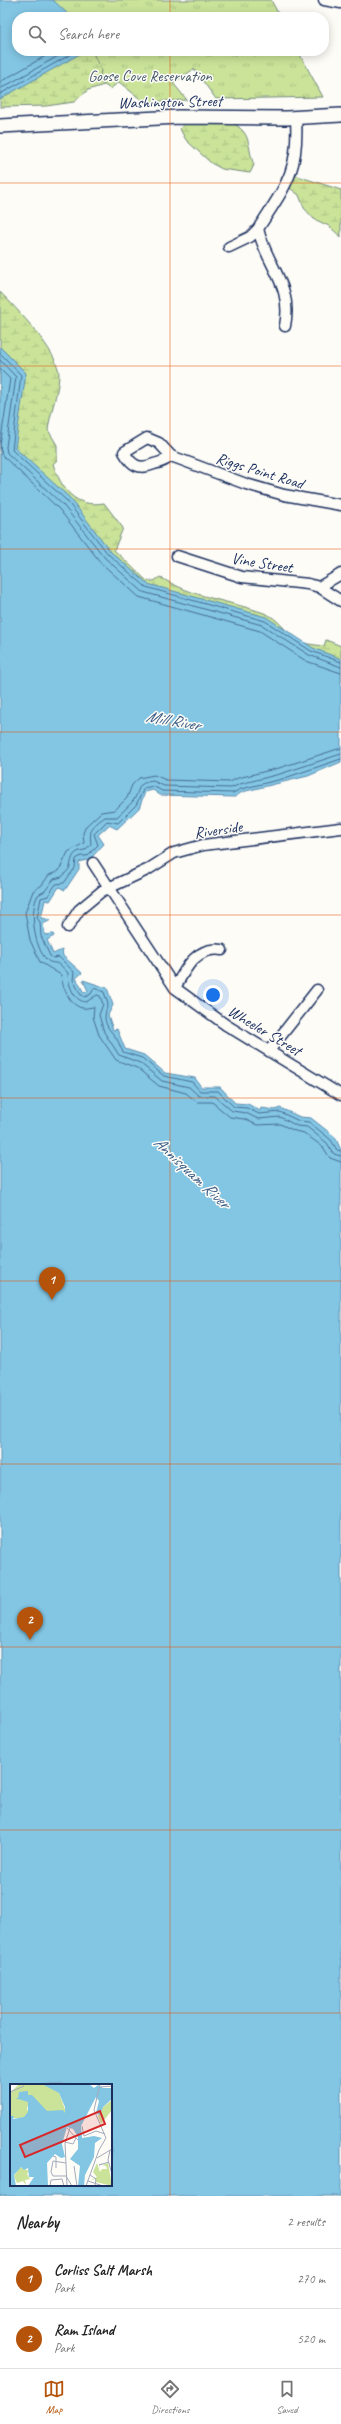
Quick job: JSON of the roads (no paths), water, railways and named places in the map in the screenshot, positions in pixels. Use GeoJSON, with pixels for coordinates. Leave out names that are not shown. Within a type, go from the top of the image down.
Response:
{"type":"FeatureCollection","features":[{"type":"Feature","properties":{"kind":"main road","name":"Washington Street"},"geometry":{"type":"LineString","coordinates":[[0,126],[179,117],[296,118],[341,115]]}},
{"type":"Feature","properties":{"kind":"street"},"geometry":{"type":"LineString","coordinates":[[324,0],[341,3]]}},
{"type":"Feature","properties":{"kind":"street"},"geometry":{"type":"LineString","coordinates":[[229,247],[250,237],[258,229],[281,194],[293,170],[297,137],[296,118]]}},
{"type":"Feature","properties":{"kind":"street"},"geometry":{"type":"LineString","coordinates":[[258,229],[262,246],[288,298],[286,326]]}},
{"type":"Feature","properties":{"kind":"street","name":"Riggs Point Road"},"geometry":{"type":"LineString","coordinates":[[171,456],[246,484],[276,493],[341,505]]}},
{"type":"Feature","properties":{"kind":"street","name":"Vine Street"},"geometry":{"type":"LineString","coordinates":[[177,556],[242,577],[308,584],[319,587]]}},
{"type":"Feature","properties":{"kind":"street"},"geometry":{"type":"LineString","coordinates":[[341,574],[319,587],[341,601]]}},
{"type":"Feature","properties":{"kind":"street","name":"Riverside"},"geometry":{"type":"LineString","coordinates":[[109,888],[147,870],[174,853],[191,847],[341,828]]}},
{"type":"Feature","properties":{"kind":"street","name":"Wheeler Street"},"geometry":{"type":"LineString","coordinates":[[93,863],[174,988],[200,1008],[340,1093]]}},
{"type":"Feature","properties":{"kind":"street"},"geometry":{"type":"LineString","coordinates":[[68,927],[79,910],[109,888]]}},
{"type":"Feature","properties":{"kind":"street"},"geometry":{"type":"LineString","coordinates":[[174,988],[186,967],[195,957],[205,951],[222,950]]}},
{"type":"Feature","properties":{"kind":"street"},"geometry":{"type":"LineString","coordinates":[[269,1051],[317,990]]}},
{"type":"Feature","properties":{"kind":"water"},"geometry":{"type":"Polygon","coordinates":[[[0,0],[53,0],[66,12],[12,12],[12,56],[76,56],[0,99],[0,0]]]}},
{"type":"Feature","properties":{"kind":"water"},"geometry":{"type":"Polygon","coordinates":[[[0,347],[26,373],[15,448],[70,498],[111,552],[148,584],[266,617],[313,648],[341,659],[341,762],[308,776],[242,792],[235,797],[160,795],[153,790],[145,792],[139,808],[117,829],[109,825],[98,835],[104,844],[90,859],[79,862],[79,869],[65,890],[59,887],[50,901],[45,900],[41,918],[51,920],[43,924],[45,935],[53,934],[54,936],[47,940],[53,954],[62,950],[63,956],[82,973],[76,978],[84,993],[88,991],[83,980],[107,988],[113,1005],[108,1015],[113,1030],[117,1029],[125,1049],[144,1055],[165,1073],[195,1078],[201,1087],[220,1087],[235,1103],[248,1104],[260,1111],[261,1108],[275,1110],[280,1108],[300,1117],[311,1118],[335,1137],[341,1150],[341,2196],[0,2196],[0,347]]]}},
{"type":"Feature","properties":{"kind":"place","name":"Corliss Salt Marsh"},"geometry":{"type":"Point","coordinates":[52,1300]}},
{"type":"Feature","properties":{"kind":"place","name":"Ram Island"},"geometry":{"type":"Point","coordinates":[30,1640]}},
{"type":"Feature","properties":{"kind":"park label","name":"Goose Cove Reservation"},"geometry":{"type":"Point","coordinates":[150,75]}},
{"type":"Feature","properties":{"kind":"water label","name":"Mill River"},"geometry":{"type":"Point","coordinates":[173,720]}},
{"type":"Feature","properties":{"kind":"water label","name":"Annisquam River"},"geometry":{"type":"Point","coordinates":[192,1172]}}]}
